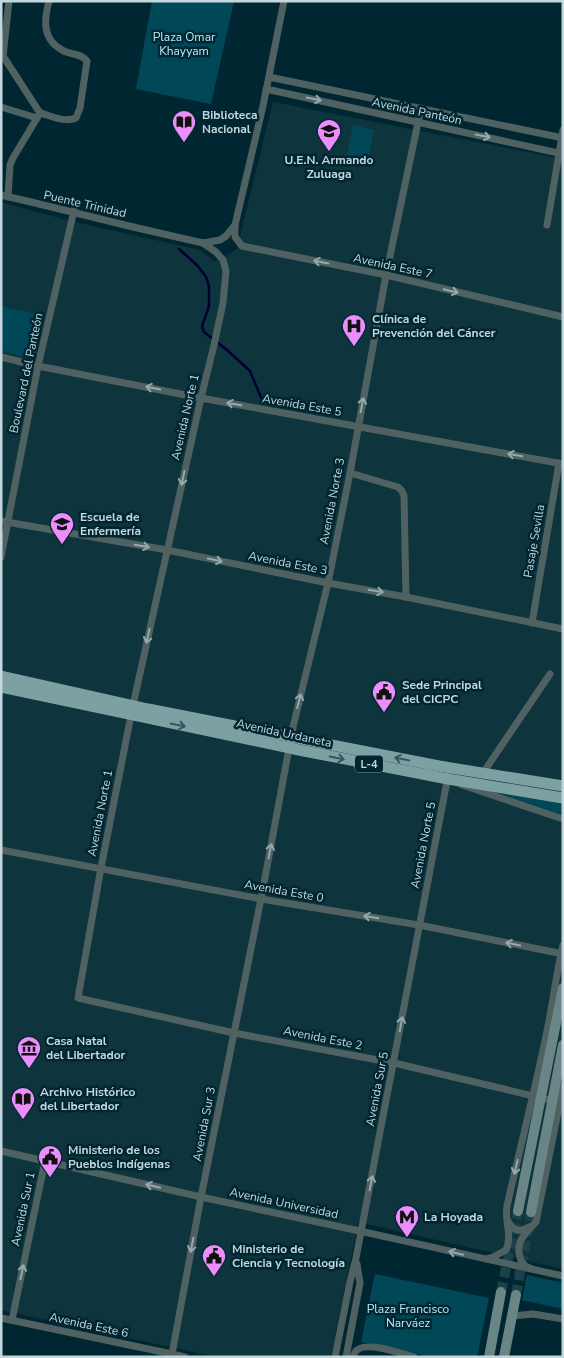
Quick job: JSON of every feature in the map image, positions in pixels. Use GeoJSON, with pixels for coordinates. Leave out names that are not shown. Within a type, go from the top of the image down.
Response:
{"type":"FeatureCollection","features":[{"type":"Feature","properties":{"kind":"main road","name":"Avenida Urdaneta"},"geometry":{"type":"LineString","coordinates":[[1,676],[132,710]]}},
{"type":"Feature","properties":{"kind":"main road","name":"Avenida Urdaneta"},"geometry":{"type":"LineString","coordinates":[[1,687],[132,710],[449,773],[563,798]]}},
{"type":"Feature","properties":{"kind":"main road","name":"Avenida Urdaneta"},"geometry":{"type":"LineString","coordinates":[[449,773],[483,773],[563,786]]}},
{"type":"Feature","properties":{"kind":"main road"},"geometry":{"type":"LineString","coordinates":[[518,1211],[537,1097],[563,988]]}},
{"type":"Feature","properties":{"kind":"main road"},"geometry":{"type":"LineString","coordinates":[[532,1212],[558,1102],[563,1045]]}},
{"type":"Feature","properties":{"kind":"main road"},"geometry":{"type":"LineString","coordinates":[[489,1357],[501,1292]]}},
{"type":"Feature","properties":{"kind":"main road"},"geometry":{"type":"LineString","coordinates":[[504,1357],[516,1295]]}},
{"type":"Feature","properties":{"kind":"street"},"geometry":{"type":"LineString","coordinates":[[8,1],[2,56],[38,116]]}},
{"type":"Feature","properties":{"kind":"street"},"geometry":{"type":"LineString","coordinates":[[1,107],[65,120],[76,118],[80,108],[87,61],[81,56],[62,50],[49,36],[45,28],[49,1]]}},
{"type":"Feature","properties":{"kind":"street"},"geometry":{"type":"LineString","coordinates":[[203,243],[220,240],[236,225],[284,1]]}},
{"type":"Feature","properties":{"kind":"street","name":"Avenida Panteón"},"geometry":{"type":"LineString","coordinates":[[269,77],[562,135]]}},
{"type":"Feature","properties":{"kind":"street","name":"Avenida Panteón"},"geometry":{"type":"LineString","coordinates":[[266,89],[561,154]]}},
{"type":"Feature","properties":{"kind":"street","name":"Avenida Norte 3"},"geometry":{"type":"LineString","coordinates":[[261,898],[290,742],[328,583],[386,275],[421,108]]}},
{"type":"Feature","properties":{"kind":"street"},"geometry":{"type":"LineString","coordinates":[[5,196],[10,165],[38,116]]}},
{"type":"Feature","properties":{"kind":"street"},"geometry":{"type":"LineString","coordinates":[[548,225],[561,154],[562,135]]}},
{"type":"Feature","properties":{"kind":"street","name":"Puente Trinidad"},"geometry":{"type":"LineString","coordinates":[[5,196],[203,243]]}},
{"type":"Feature","properties":{"kind":"street","name":"Boulevard del Panteón"},"geometry":{"type":"LineString","coordinates":[[1,558],[4,521],[76,202]]}},
{"type":"Feature","properties":{"kind":"street","name":"Avenida Este 7"},"geometry":{"type":"LineString","coordinates":[[236,225],[234,230],[235,237],[242,246],[386,275],[563,317]]}},
{"type":"Feature","properties":{"kind":"street","name":"Avenida Norte 1"},"geometry":{"type":"LineString","coordinates":[[101,868],[132,710],[223,303],[226,271],[223,260],[216,252],[203,243]]}},
{"type":"Feature","properties":{"kind":"street","name":"Avenida Este 5"},"geometry":{"type":"LineString","coordinates":[[1,357],[201,398],[561,463]]}},
{"type":"Feature","properties":{"kind":"street","name":"Pasaje Sevilla"},"geometry":{"type":"LineString","coordinates":[[532,623],[561,463]]}},
{"type":"Feature","properties":{"kind":"street"},"geometry":{"type":"LineString","coordinates":[[350,473],[398,487],[402,491],[404,496],[406,597]]}},
{"type":"Feature","properties":{"kind":"street","name":"Avenida Este 3"},"geometry":{"type":"LineString","coordinates":[[4,521],[167,550],[563,629]]}},
{"type":"Feature","properties":{"kind":"street"},"geometry":{"type":"LineString","coordinates":[[483,773],[550,674]]}},
{"type":"Feature","properties":{"kind":"street"},"geometry":{"type":"LineString","coordinates":[[449,773],[454,783],[563,819]]}},
{"type":"Feature","properties":{"kind":"street","name":"Avenida Norte 5"},"geometry":{"type":"LineString","coordinates":[[419,925],[449,773]]}},
{"type":"Feature","properties":{"kind":"street","name":"Avenida Este 0"},"geometry":{"type":"LineString","coordinates":[[1,850],[419,925],[562,954]]}},
{"type":"Feature","properties":{"kind":"street","name":"Avenida Este 2"},"geometry":{"type":"LineString","coordinates":[[101,868],[78,998],[234,1032],[394,1063],[558,1102]]}},
{"type":"Feature","properties":{"kind":"street","name":"Avenida Sur 3"},"geometry":{"type":"LineString","coordinates":[[173,1356],[200,1197],[261,898]]}},
{"type":"Feature","properties":{"kind":"street","name":"Avenida Sur 5"},"geometry":{"type":"LineString","coordinates":[[335,1357],[362,1231],[419,925]]}},
{"type":"Feature","properties":{"kind":"street"},"geometry":{"type":"LineString","coordinates":[[541,1078],[547,1031],[563,945]]}},
{"type":"Feature","properties":{"kind":"street"},"geometry":{"type":"LineString","coordinates":[[485,1259],[500,1254],[508,1246],[509,1233],[506,1214],[527,1119],[537,1097]]}},
{"type":"Feature","properties":{"kind":"street"},"geometry":{"type":"LineString","coordinates":[[537,1271],[526,1267],[521,1262],[518,1247],[521,1238],[536,1222],[558,1102]]}},
{"type":"Feature","properties":{"kind":"street","name":"Avenida Universidad"},"geometry":{"type":"LineString","coordinates":[[1,1151],[200,1197],[563,1276]]}},
{"type":"Feature","properties":{"kind":"street","name":"Avenida Sur 1"},"geometry":{"type":"LineString","coordinates":[[12,1320],[44,1161]]}},
{"type":"Feature","properties":{"kind":"street"},"geometry":{"type":"LineString","coordinates":[[506,1214],[510,1225],[517,1230],[523,1230],[536,1222]]}},
{"type":"Feature","properties":{"kind":"street","name":"Avenida Sur 5"},"geometry":{"type":"LineString","coordinates":[[346,1357],[360,1283],[356,1258]]}},
{"type":"Feature","properties":{"kind":"street"},"geometry":{"type":"LineString","coordinates":[[512,1316],[533,1314],[563,1319]]}},
{"type":"Feature","properties":{"kind":"street","name":"Avenida Este 6"},"geometry":{"type":"LineString","coordinates":[[1,1318],[173,1356],[186,1357]]}},
{"type":"Feature","properties":{"kind":"street"},"geometry":{"type":"LineString","coordinates":[[354,1357],[358,1349],[368,1347],[390,1350],[414,1357]]}},
{"type":"Feature","properties":{"kind":"shaded area"},"geometry":{"type":"Polygon","coordinates":[[[273,102],[563,159],[563,1269],[358,1222],[331,1357],[216,1357],[1,1310],[1,202],[70,221],[200,250],[214,262],[237,249],[273,102]]]}},
{"type":"Feature","properties":{"kind":"green space","name":"Plaza Omar Khayyam"},"geometry":{"type":"Polygon","coordinates":[[[152,1],[234,1],[211,104],[136,89],[152,1]]]}},
{"type":"Feature","properties":{"kind":"green space"},"geometry":{"type":"Polygon","coordinates":[[[353,125],[374,130],[367,164],[346,160],[353,125]]]}},
{"type":"Feature","properties":{"kind":"green space"},"geometry":{"type":"Polygon","coordinates":[[[1,306],[44,316],[34,359],[1,351],[1,306]]]}},
{"type":"Feature","properties":{"kind":"green space"},"geometry":{"type":"Polygon","coordinates":[[[497,793],[563,803],[563,815],[497,793]]]}},
{"type":"Feature","properties":{"kind":"green space","name":"Plaza Francisco Narváez"},"geometry":{"type":"Polygon","coordinates":[[[375,1274],[489,1298],[477,1357],[431,1357],[361,1342],[375,1274]]]}},
{"type":"Feature","properties":{"kind":"green space"},"geometry":{"type":"Polygon","coordinates":[[[527,1275],[563,1283],[563,1309],[522,1300],[527,1275]]]}},
{"type":"Feature","properties":{"kind":"waterway"},"geometry":{"type":"LineString","coordinates":[[179,249],[197,265],[206,277],[209,286],[209,306],[202,326],[204,332],[250,371],[263,402]]}},
{"type":"Feature","properties":{"kind":"tunnel"},"geometry":{"type":"LineString","coordinates":[[501,1292],[518,1211]]}},
{"type":"Feature","properties":{"kind":"tunnel"},"geometry":{"type":"LineString","coordinates":[[516,1295],[531,1212]]}},
{"type":"Feature","properties":{"kind":"place","name":"Biblioteca Nacional"},"geometry":{"type":"Point","coordinates":[184,143]}},
{"type":"Feature","properties":{"kind":"place","name":"U.E.N. Armando Zuluaga"},"geometry":{"type":"Point","coordinates":[329,152]}},
{"type":"Feature","properties":{"kind":"place","name":"Clínica de Prevención del Cáncer"},"geometry":{"type":"Point","coordinates":[354,347]}},
{"type":"Feature","properties":{"kind":"place","name":"Escuela de Enfermería"},"geometry":{"type":"Point","coordinates":[62,545]}},
{"type":"Feature","properties":{"kind":"place","name":"Sede Principal del CICPC"},"geometry":{"type":"Point","coordinates":[384,713]}},
{"type":"Feature","properties":{"kind":"place","name":"Casa Natal del Libertador"},"geometry":{"type":"Point","coordinates":[29,1069]}},
{"type":"Feature","properties":{"kind":"place","name":"Archivo Histórico del Libertador"},"geometry":{"type":"Point","coordinates":[23,1120]}},
{"type":"Feature","properties":{"kind":"place","name":"Ministerio de los Pueblos Indígenas"},"geometry":{"type":"Point","coordinates":[50,1178]}},
{"type":"Feature","properties":{"kind":"place","name":"La Hoyada"},"geometry":{"type":"Point","coordinates":[407,1238]}},
{"type":"Feature","properties":{"kind":"place","name":"Ministerio de Ciencia y Tecnología"},"geometry":{"type":"Point","coordinates":[214,1277]}}]}
